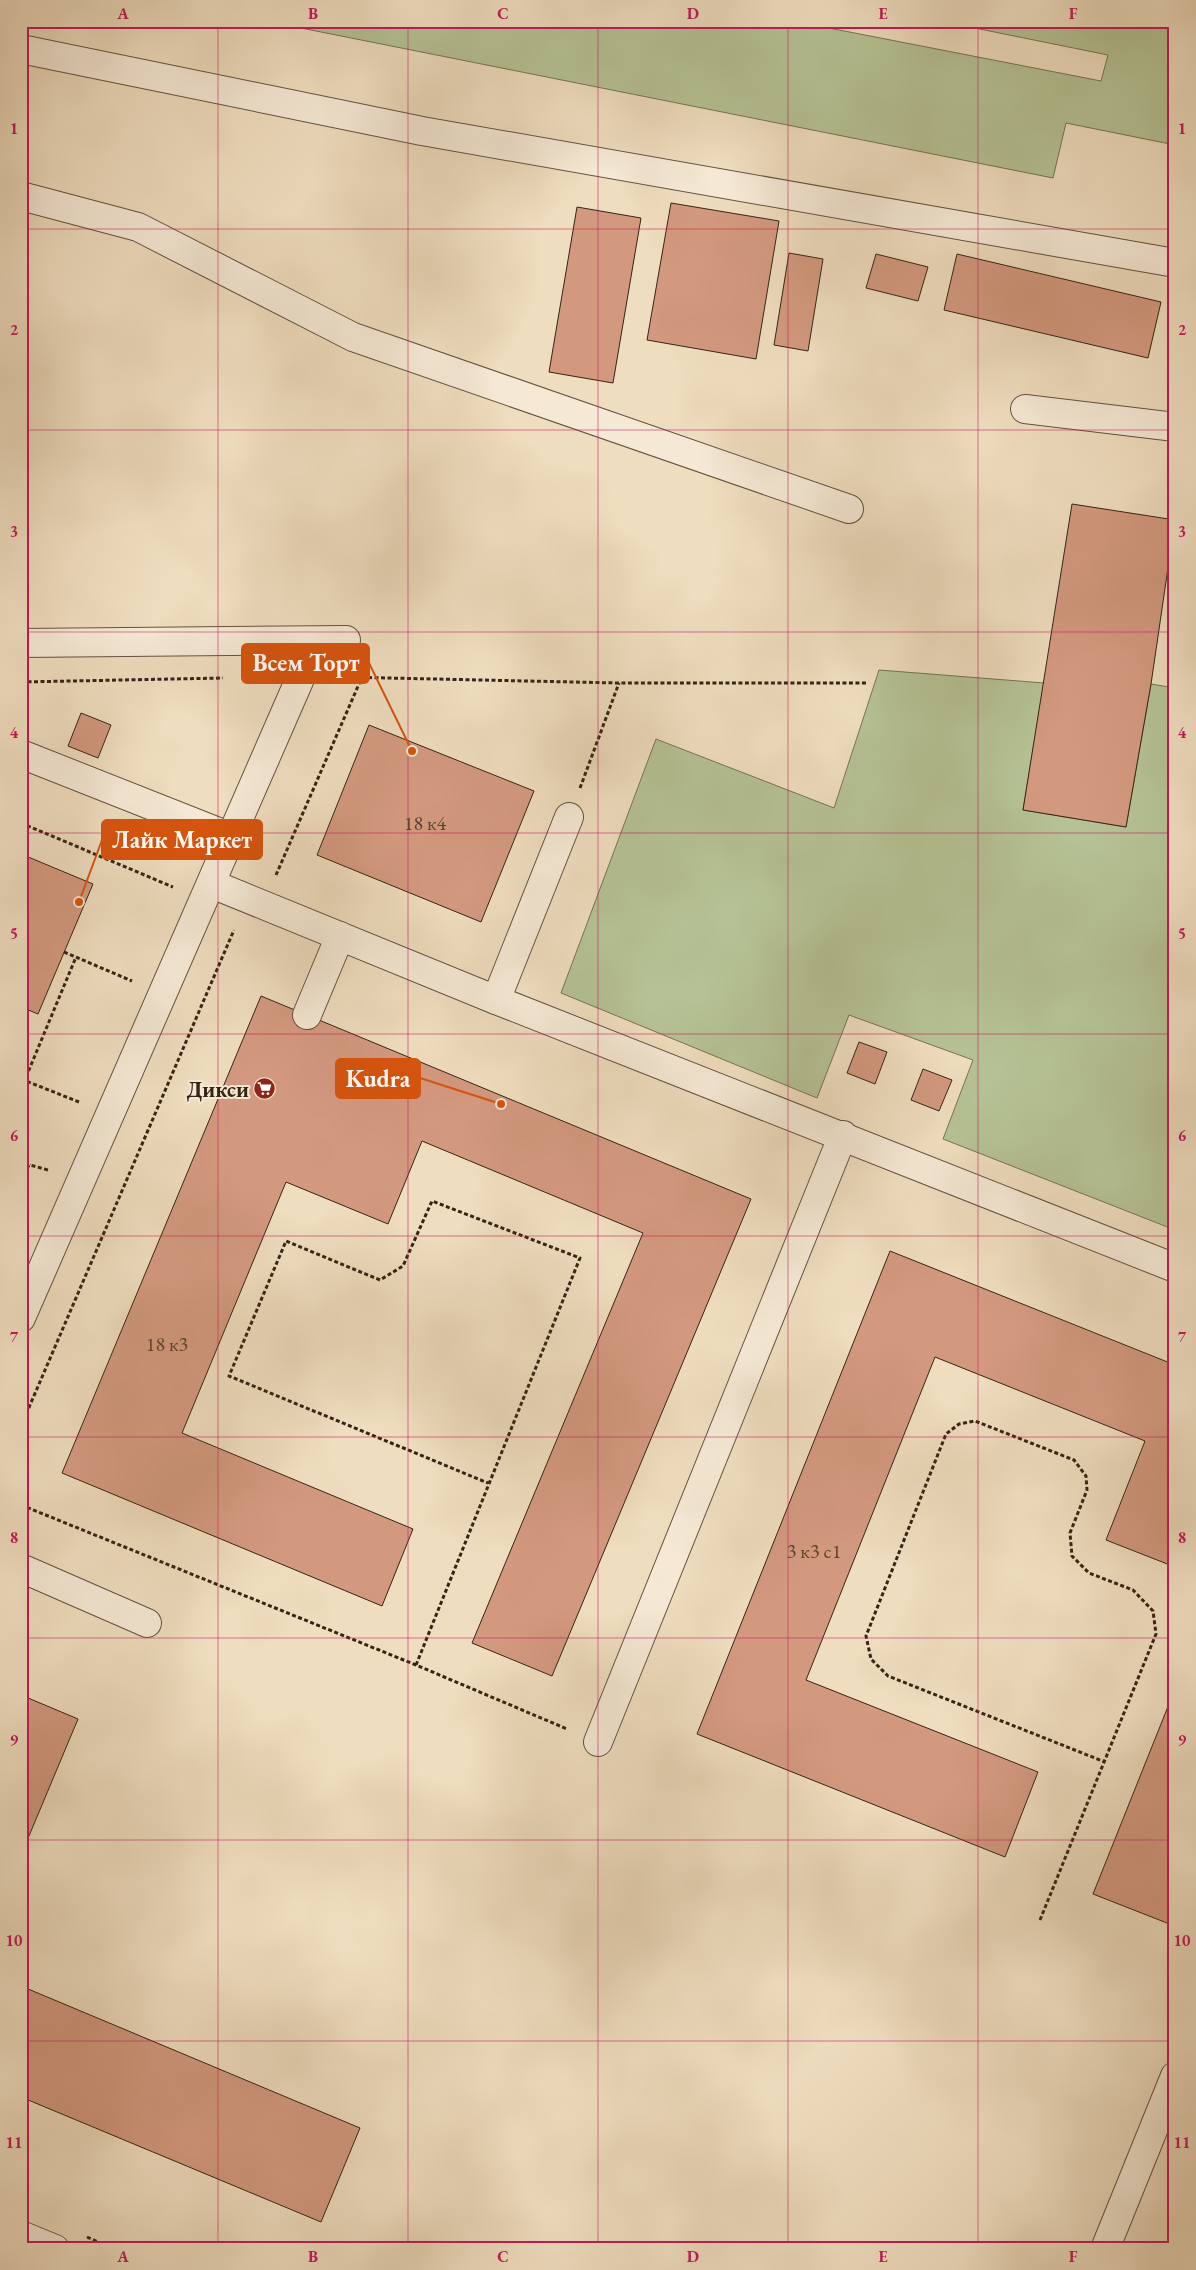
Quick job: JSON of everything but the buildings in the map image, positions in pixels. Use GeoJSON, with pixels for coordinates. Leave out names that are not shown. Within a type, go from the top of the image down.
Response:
{"type":"FeatureCollection","features":[{"type":"Feature","properties":{"kind":"street"},"geometry":{"type":"LineString","coordinates":[[21,49],[422,130],[1175,263]]}},
{"type":"Feature","properties":{"kind":"street"},"geometry":{"type":"LineString","coordinates":[[21,196],[138,227],[353,337],[848,509]]}},
{"type":"Feature","properties":{"kind":"street"},"geometry":{"type":"LineString","coordinates":[[1025,409],[1175,427]]}},
{"type":"Feature","properties":{"kind":"street"},"geometry":{"type":"LineString","coordinates":[[21,643],[316,642],[346,640]]}},
{"type":"Feature","properties":{"kind":"street"},"geometry":{"type":"LineString","coordinates":[[21,1318],[316,642]]}},
{"type":"Feature","properties":{"kind":"street"},"geometry":{"type":"LineString","coordinates":[[21,754],[231,837]]}},
{"type":"Feature","properties":{"kind":"street"},"geometry":{"type":"LineString","coordinates":[[496,1000],[569,818]]}},
{"type":"Feature","properties":{"kind":"street"},"geometry":{"type":"LineString","coordinates":[[212,884],[496,1000],[1175,1268]]}},
{"type":"Feature","properties":{"kind":"street"},"geometry":{"type":"LineString","coordinates":[[307,1015],[340,936]]}},
{"type":"Feature","properties":{"kind":"street"},"geometry":{"type":"LineString","coordinates":[[598,1742],[842,1135]]}},
{"type":"Feature","properties":{"kind":"street"},"geometry":{"type":"LineString","coordinates":[[21,1568],[147,1623]]}},
{"type":"Feature","properties":{"kind":"street"},"geometry":{"type":"LineString","coordinates":[[1106,2249],[1175,2076]]}},
{"type":"Feature","properties":{"kind":"street"},"geometry":{"type":"LineString","coordinates":[[21,2234],[55,2249]]}},
{"type":"Feature","properties":{"kind":"path"},"geometry":{"type":"LineString","coordinates":[[302,676],[619,683],[867,683]]}},
{"type":"Feature","properties":{"kind":"path"},"geometry":{"type":"LineString","coordinates":[[21,1426],[255,902],[362,677]]}},
{"type":"Feature","properties":{"kind":"path"},"geometry":{"type":"LineString","coordinates":[[21,682],[224,678]]}},
{"type":"Feature","properties":{"kind":"path"},"geometry":{"type":"LineString","coordinates":[[569,818],[619,683]]}},
{"type":"Feature","properties":{"kind":"path"},"geometry":{"type":"LineString","coordinates":[[21,823],[176,889]]}},
{"type":"Feature","properties":{"kind":"path"},"geometry":{"type":"LineString","coordinates":[[64,952],[136,983]]}},
{"type":"Feature","properties":{"kind":"path"},"geometry":{"type":"LineString","coordinates":[[21,1089],[23,1080],[76,958]]}},
{"type":"Feature","properties":{"kind":"path"},"geometry":{"type":"LineString","coordinates":[[23,1080],[85,1104]]}},
{"type":"Feature","properties":{"kind":"path"},"geometry":{"type":"LineString","coordinates":[[21,1155],[30,1165],[54,1171]]}},
{"type":"Feature","properties":{"kind":"path"},"geometry":{"type":"LineString","coordinates":[[21,1172],[30,1165]]}},
{"type":"Feature","properties":{"kind":"path"},"geometry":{"type":"LineString","coordinates":[[416,1665],[580,1258],[432,1200],[403,1266],[380,1280],[286,1241],[229,1376],[488,1483]]}},
{"type":"Feature","properties":{"kind":"path"},"geometry":{"type":"LineString","coordinates":[[1040,1920],[1105,1762],[1156,1634],[1152,1611],[1133,1590],[1089,1572],[1072,1556],[1070,1533],[1087,1490],[1086,1476],[1074,1460],[975,1421],[959,1424],[946,1434],[866,1636],[871,1659],[888,1676],[1105,1762]]}},
{"type":"Feature","properties":{"kind":"path"},"geometry":{"type":"LineString","coordinates":[[21,1505],[416,1665],[598,1742]]}},
{"type":"Feature","properties":{"kind":"green space"},"geometry":{"type":"Polygon","coordinates":[[[266,21],[793,21],[1101,81],[1108,55],[940,21],[1175,21],[1175,145],[1066,123],[1053,178],[266,21]]]}},
{"type":"Feature","properties":{"kind":"green space"},"geometry":{"type":"Polygon","coordinates":[[[879,670],[1044,683],[1023,810],[1126,827],[1151,684],[1175,688],[1175,1230],[943,1139],[973,1060],[849,1015],[817,1098],[561,993],[656,739],[834,808],[879,670]]]}},
{"type":"Feature","properties":{"kind":"place","name":"Всем Торт"},"geometry":{"type":"Point","coordinates":[412,751]}},
{"type":"Feature","properties":{"kind":"place","name":"Лайк Маркет"},"geometry":{"type":"Point","coordinates":[79,902]}},
{"type":"Feature","properties":{"kind":"place","name":"Дикси"},"geometry":{"type":"Point","coordinates":[265,1089]}},
{"type":"Feature","properties":{"kind":"place","name":"Kudra"},"geometry":{"type":"Point","coordinates":[501,1104]}}]}
